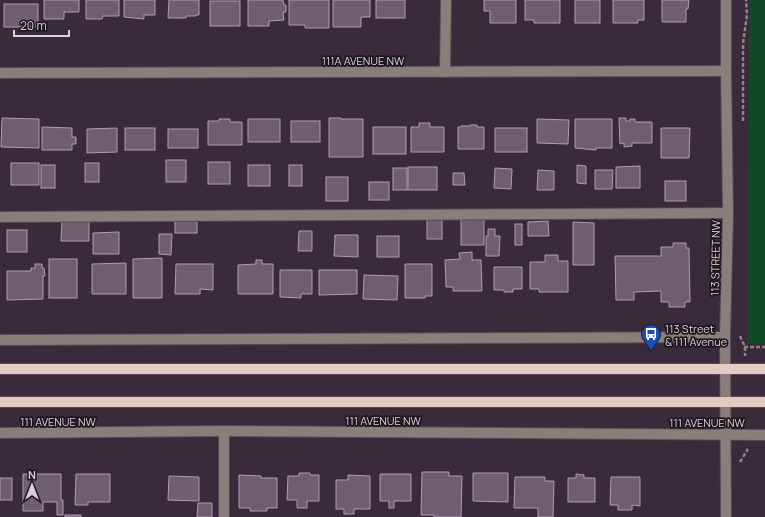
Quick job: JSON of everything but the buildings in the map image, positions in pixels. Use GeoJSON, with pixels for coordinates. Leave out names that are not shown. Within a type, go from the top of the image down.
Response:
{"type":"FeatureCollection","features":[{"type":"Feature","properties":{"kind":"main road"},"geometry":{"type":"LineString","coordinates":[[0,369],[765,369]]}},
{"type":"Feature","properties":{"kind":"main road","name":"111 AVENUE NW"},"geometry":{"type":"LineString","coordinates":[[0,402],[765,402]]}},
{"type":"Feature","properties":{"kind":"street"},"geometry":{"type":"LineString","coordinates":[[445,72],[446,0]]}},
{"type":"Feature","properties":{"kind":"street","name":"113 STREET NW"},"geometry":{"type":"LineString","coordinates":[[726,0],[728,213],[725,337],[726,517]]}},
{"type":"Feature","properties":{"kind":"street","name":"111A AVENUE NW"},"geometry":{"type":"LineString","coordinates":[[0,73],[726,71]]}},
{"type":"Feature","properties":{"kind":"street"},"geometry":{"type":"LineString","coordinates":[[0,217],[728,213]]}},
{"type":"Feature","properties":{"kind":"street"},"geometry":{"type":"LineString","coordinates":[[0,340],[725,337]]}},
{"type":"Feature","properties":{"kind":"street"},"geometry":{"type":"LineString","coordinates":[[224,432],[224,517]]}},
{"type":"Feature","properties":{"kind":"street","name":"111 AVENUE NW"},"geometry":{"type":"LineString","coordinates":[[0,433],[224,432],[765,435]]}},
{"type":"Feature","properties":{"kind":"path"},"geometry":{"type":"LineString","coordinates":[[745,347],[765,347]]}},
{"type":"Feature","properties":{"kind":"green space"},"geometry":{"type":"Polygon","coordinates":[[[749,0],[765,0],[765,344],[747,344],[749,0]]]}},
{"type":"Feature","properties":{"kind":"place","name":"113 Street & 111 Avenue"},"geometry":{"type":"Point","coordinates":[651,351]}}]}
